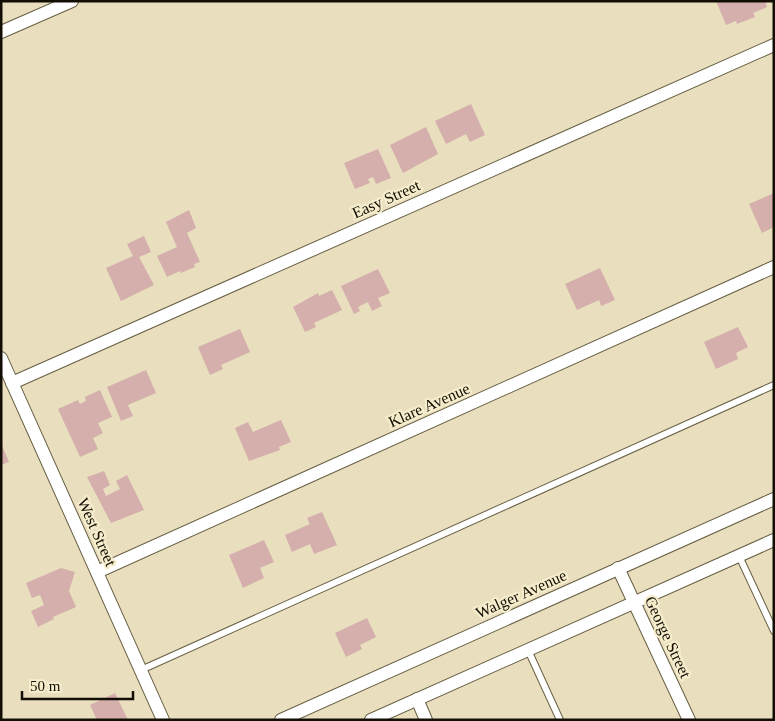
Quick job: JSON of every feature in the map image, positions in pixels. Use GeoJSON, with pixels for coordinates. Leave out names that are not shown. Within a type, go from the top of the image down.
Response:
{"type":"FeatureCollection","features":[{"type":"Feature","properties":{"kind":"street"},"geometry":{"type":"LineString","coordinates":[[1,32],[72,1]]}},
{"type":"Feature","properties":{"kind":"street","name":"Easy Street"},"geometry":{"type":"LineString","coordinates":[[12,383],[774,45]]}},
{"type":"Feature","properties":{"kind":"street","name":"Klare Avenue"},"geometry":{"type":"LineString","coordinates":[[97,572],[774,267]]}},
{"type":"Feature","properties":{"kind":"street","name":"West Street"},"geometry":{"type":"LineString","coordinates":[[1,358],[164,720]]}},
{"type":"Feature","properties":{"kind":"street","name":"Walger Avenue"},"geometry":{"type":"LineString","coordinates":[[281,720],[774,499]]}},
{"type":"Feature","properties":{"kind":"street"},"geometry":{"type":"LineString","coordinates":[[371,720],[774,540]]}},
{"type":"Feature","properties":{"kind":"street","name":"George Street"},"geometry":{"type":"LineString","coordinates":[[618,568],[689,720]]}},
{"type":"Feature","properties":{"kind":"street"},"geometry":{"type":"LineString","coordinates":[[417,699],[426,720]]}},
{"type":"Feature","properties":{"kind":"lane"},"geometry":{"type":"LineString","coordinates":[[141,670],[774,385]]}},
{"type":"Feature","properties":{"kind":"lane"},"geometry":{"type":"LineString","coordinates":[[739,556],[774,631]]}},
{"type":"Feature","properties":{"kind":"lane"},"geometry":{"type":"LineString","coordinates":[[528,650],[560,720]]}},
{"type":"Feature","properties":{"kind":"building"},"geometry":{"type":"Polygon","coordinates":[[[716,1],[765,1],[767,7],[753,13],[755,17],[737,24],[736,21],[726,25],[716,1]]]}},
{"type":"Feature","properties":{"kind":"building"},"geometry":{"type":"Polygon","coordinates":[[[471,104],[485,135],[470,142],[466,134],[446,144],[435,121],[471,104]]]}},
{"type":"Feature","properties":{"kind":"building"},"geometry":{"type":"Polygon","coordinates":[[[426,127],[438,154],[403,173],[390,145],[426,127]]]}},
{"type":"Feature","properties":{"kind":"building"},"geometry":{"type":"Polygon","coordinates":[[[378,149],[391,178],[376,184],[373,177],[368,179],[370,183],[355,189],[344,163],[378,149]]]}},
{"type":"Feature","properties":{"kind":"building"},"geometry":{"type":"Polygon","coordinates":[[[774,193],[774,225],[762,233],[749,204],[774,193]]]}},
{"type":"Feature","properties":{"kind":"building"},"geometry":{"type":"Polygon","coordinates":[[[189,210],[196,228],[187,233],[200,262],[194,264],[195,267],[167,277],[157,256],[177,247],[166,222],[189,210]]]}},
{"type":"Feature","properties":{"kind":"building"},"geometry":{"type":"Polygon","coordinates":[[[144,236],[151,252],[139,257],[154,285],[121,301],[106,268],[133,256],[127,244],[144,236]]]}},
{"type":"Feature","properties":{"kind":"building"},"geometry":{"type":"Polygon","coordinates":[[[600,268],[615,300],[601,306],[599,300],[577,310],[565,284],[600,268]]]}},
{"type":"Feature","properties":{"kind":"building"},"geometry":{"type":"Polygon","coordinates":[[[378,269],[390,293],[378,298],[382,306],[372,311],[368,302],[358,307],[360,311],[354,314],[341,286],[378,269]]]}},
{"type":"Feature","properties":{"kind":"building"},"geometry":{"type":"Polygon","coordinates":[[[332,290],[342,310],[314,323],[316,327],[305,332],[293,307],[318,293],[319,296],[332,290]]]}},
{"type":"Feature","properties":{"kind":"building"},"geometry":{"type":"Polygon","coordinates":[[[738,327],[748,347],[736,353],[738,359],[716,369],[704,342],[738,327]]]}},
{"type":"Feature","properties":{"kind":"building"},"geometry":{"type":"Polygon","coordinates":[[[240,329],[250,352],[221,365],[223,369],[210,375],[198,347],[240,329]]]}},
{"type":"Feature","properties":{"kind":"building"},"geometry":{"type":"Polygon","coordinates":[[[146,370],[156,393],[128,405],[133,416],[121,421],[107,387],[146,370]]]}},
{"type":"Feature","properties":{"kind":"building"},"geometry":{"type":"Polygon","coordinates":[[[100,390],[112,417],[98,423],[103,433],[93,438],[98,449],[80,457],[58,409],[78,400],[80,404],[86,401],[85,397],[100,390]]]}},
{"type":"Feature","properties":{"kind":"building"},"geometry":{"type":"Polygon","coordinates":[[[281,420],[291,442],[279,447],[280,450],[249,461],[235,428],[248,422],[253,432],[281,420]]]}},
{"type":"Feature","properties":{"kind":"building"},"geometry":{"type":"Polygon","coordinates":[[[1,443],[9,462],[1,465],[1,443]]]}},
{"type":"Feature","properties":{"kind":"building"},"geometry":{"type":"Polygon","coordinates":[[[104,471],[110,485],[103,489],[106,496],[120,489],[116,481],[127,475],[144,510],[111,523],[87,477],[104,471]]]}},
{"type":"Feature","properties":{"kind":"building"},"geometry":{"type":"Polygon","coordinates":[[[322,512],[337,545],[314,554],[310,544],[292,552],[285,535],[310,524],[307,518],[322,512]]]}},
{"type":"Feature","properties":{"kind":"building"},"geometry":{"type":"Polygon","coordinates":[[[264,540],[274,562],[260,568],[264,578],[243,588],[229,555],[264,540]]]}},
{"type":"Feature","properties":{"kind":"building"},"geometry":{"type":"Polygon","coordinates":[[[61,568],[75,572],[69,591],[76,607],[53,617],[54,619],[38,627],[31,611],[44,605],[40,595],[32,598],[26,583],[61,568]]]}},
{"type":"Feature","properties":{"kind":"building"},"geometry":{"type":"Polygon","coordinates":[[[367,618],[376,637],[360,645],[362,649],[346,657],[335,633],[367,618]]]}},
{"type":"Feature","properties":{"kind":"building"},"geometry":{"type":"Polygon","coordinates":[[[115,693],[128,720],[97,720],[90,705],[115,693]]]}}]}
